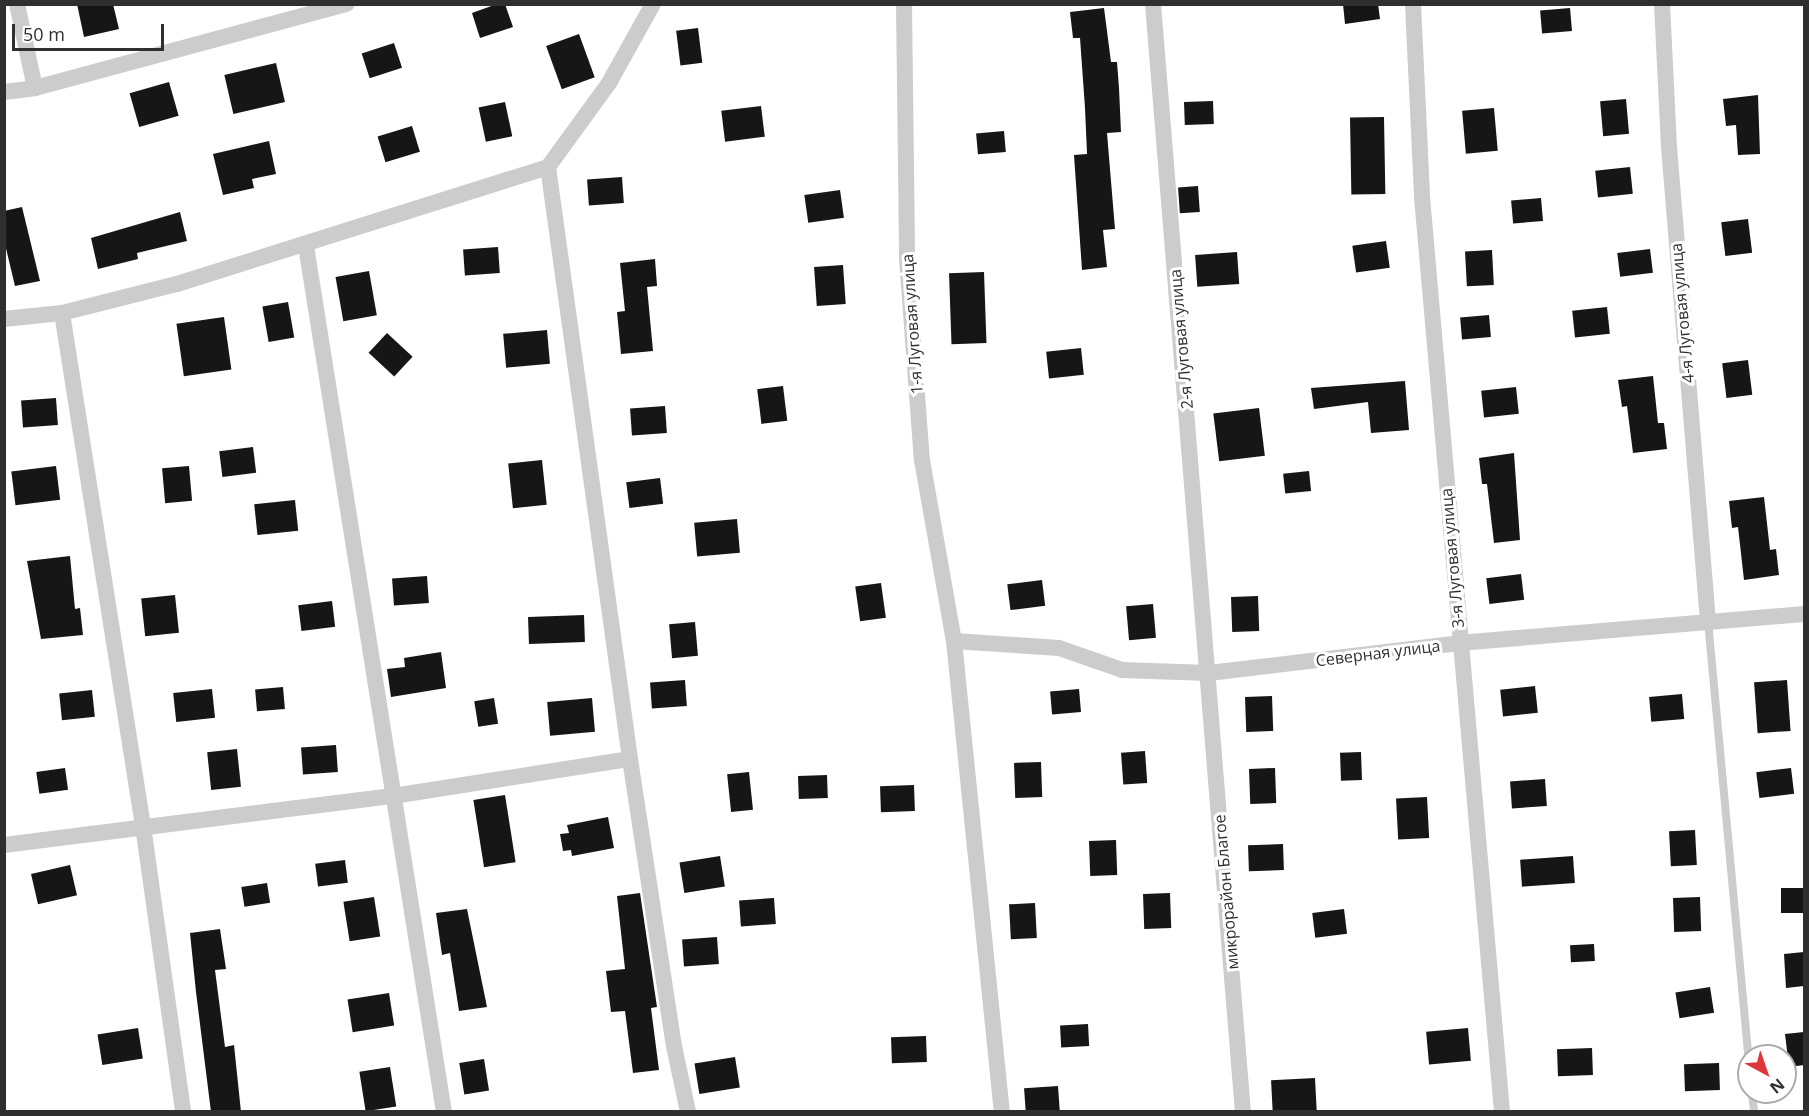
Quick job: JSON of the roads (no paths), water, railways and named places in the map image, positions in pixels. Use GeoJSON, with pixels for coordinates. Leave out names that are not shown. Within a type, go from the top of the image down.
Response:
{"type":"FeatureCollection","features":[{"type":"Feature","properties":{"kind":"street"},"geometry":{"type":"LineString","coordinates":[[17,4],[35,88]]}},
{"type":"Feature","properties":{"kind":"street"},"geometry":{"type":"LineString","coordinates":[[4,92],[35,88],[347,4]]}},
{"type":"Feature","properties":{"kind":"street"},"geometry":{"type":"LineString","coordinates":[[4,318],[62,313],[306,246],[548,167],[609,83],[653,4]]}},
{"type":"Feature","properties":{"kind":"street","name":"1-я Луговая улица"},"geometry":{"type":"LineString","coordinates":[[904,4],[907,258],[922,460],[954,641],[1002,1112]]}},
{"type":"Feature","properties":{"kind":"street","name":"2-я Луговая улица"},"geometry":{"type":"LineString","coordinates":[[1153,4],[1209,673]]}},
{"type":"Feature","properties":{"kind":"street","name":"3-я Луговая улица"},"geometry":{"type":"LineString","coordinates":[[1413,4],[1422,197],[1459,644],[1502,1112]]}},
{"type":"Feature","properties":{"kind":"street","name":"4-я Луговая улица"},"geometry":{"type":"LineString","coordinates":[[1662,4],[1669,147],[1708,621]]}},
{"type":"Feature","properties":{"kind":"street"},"geometry":{"type":"LineString","coordinates":[[548,167],[630,759],[674,1046],[688,1112]]}},
{"type":"Feature","properties":{"kind":"street"},"geometry":{"type":"LineString","coordinates":[[306,246],[444,1112]]}},
{"type":"Feature","properties":{"kind":"street"},"geometry":{"type":"LineString","coordinates":[[62,313],[143,826],[183,1112]]}},
{"type":"Feature","properties":{"kind":"street","name":"Северная улица"},"geometry":{"type":"LineString","coordinates":[[954,641],[1059,648],[1122,670],[1209,673],[1459,644],[1804,614]]}},
{"type":"Feature","properties":{"kind":"street","name":"микрорайон Благое"},"geometry":{"type":"LineString","coordinates":[[1209,673],[1243,1112]]}},
{"type":"Feature","properties":{"kind":"street"},"geometry":{"type":"LineString","coordinates":[[4,845],[393,796],[630,759]]}},
{"type":"Feature","properties":{"kind":"lane"},"geometry":{"type":"LineString","coordinates":[[1708,621],[1747,1044]]}}]}
